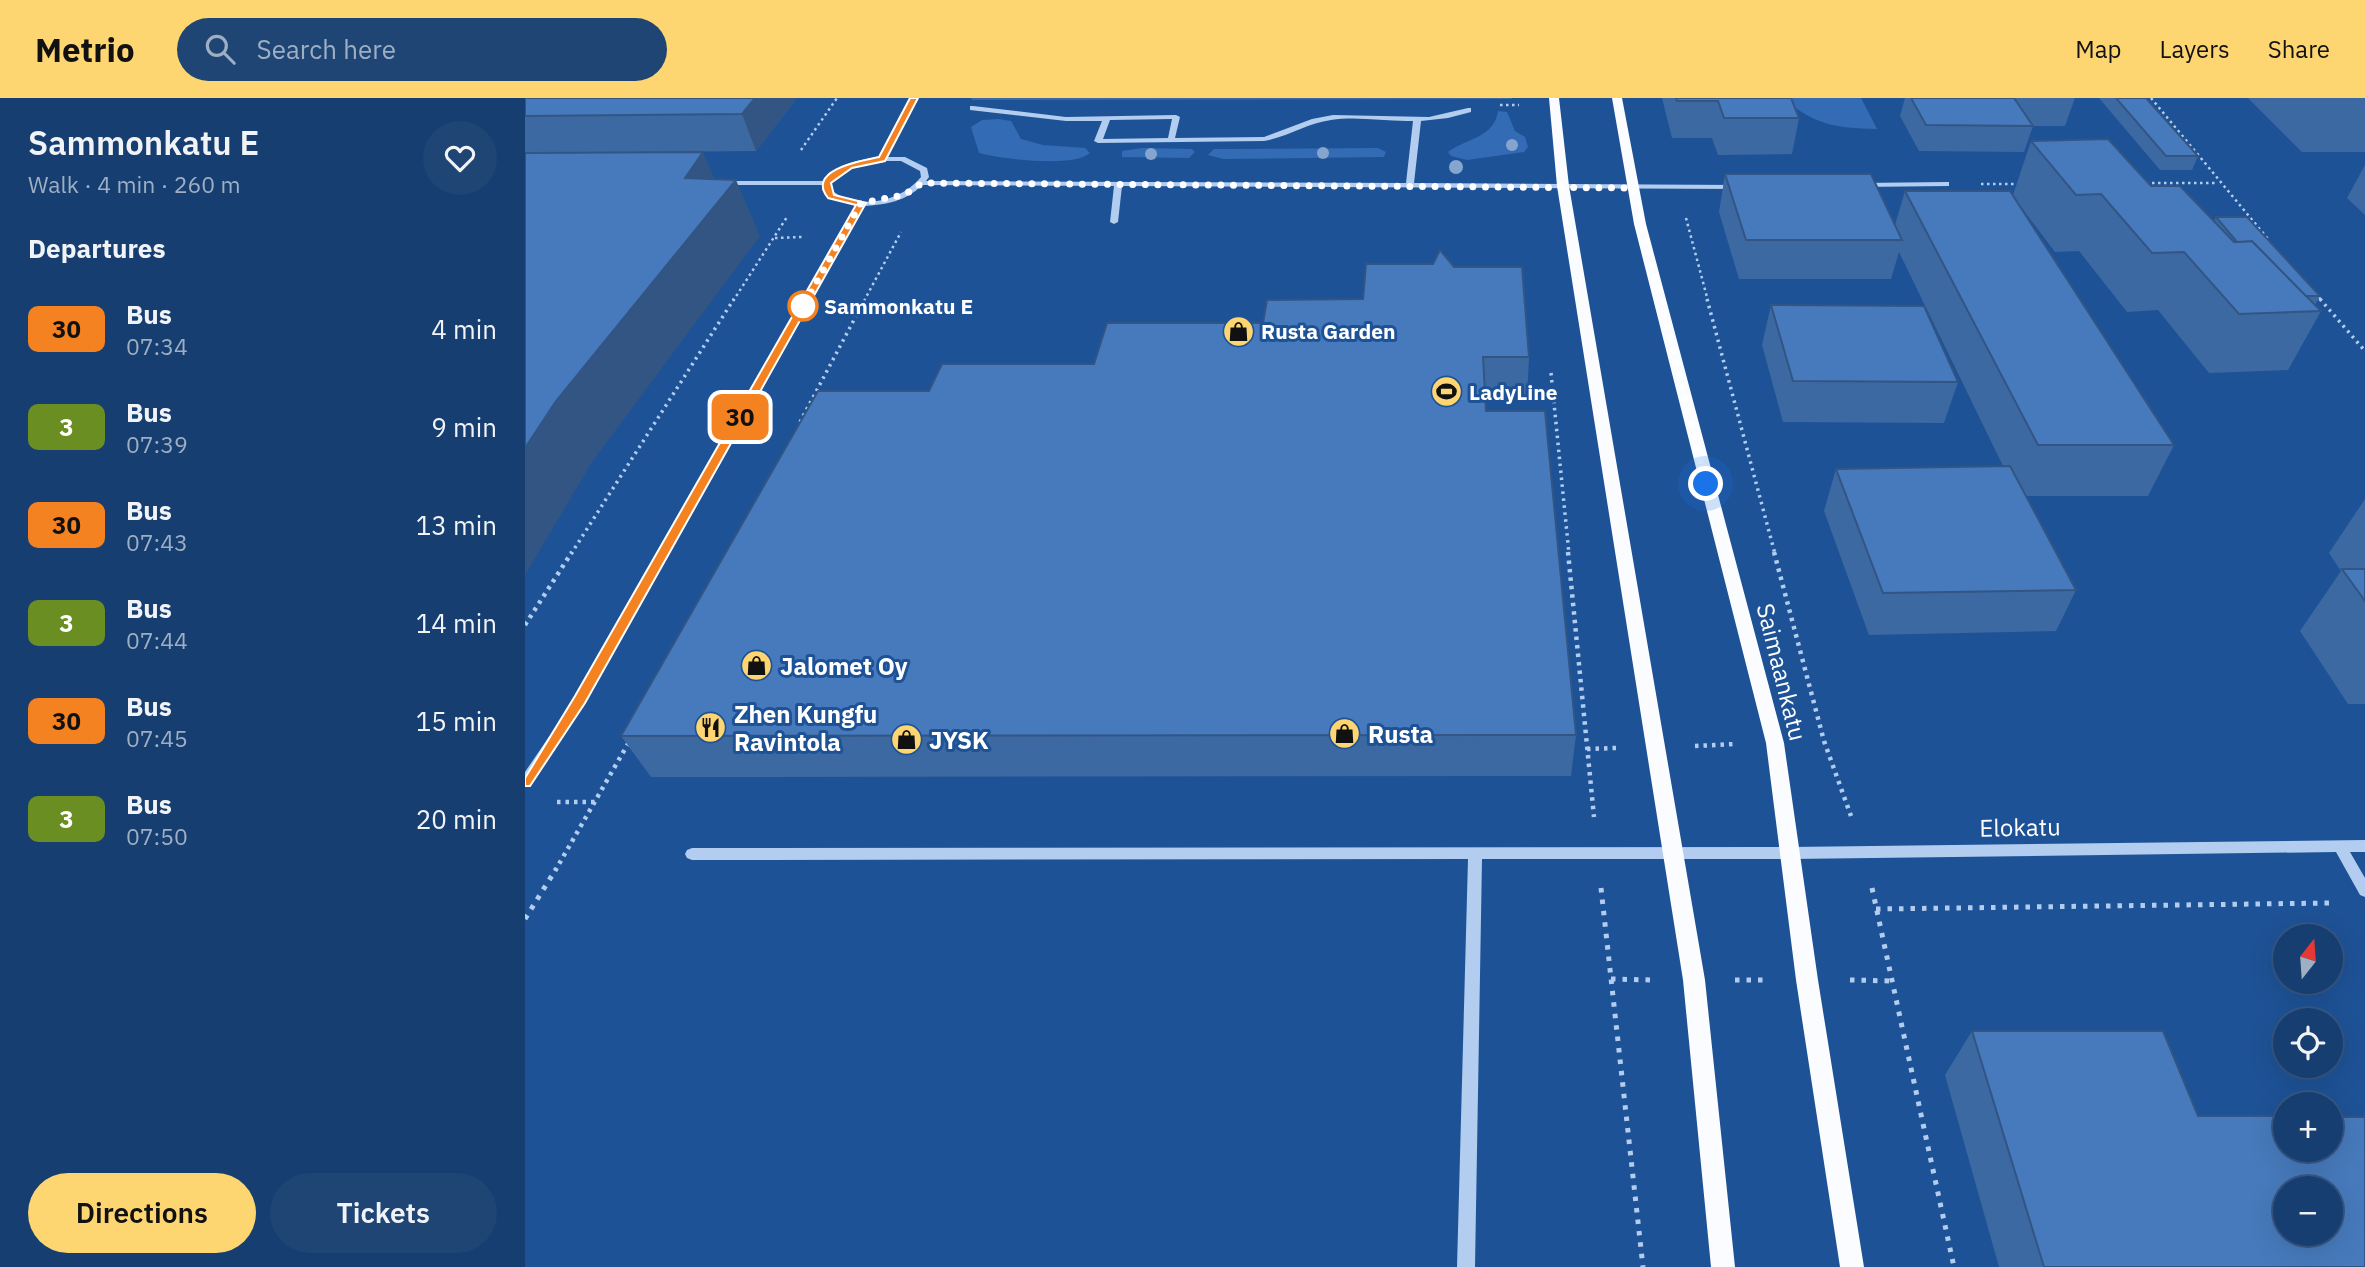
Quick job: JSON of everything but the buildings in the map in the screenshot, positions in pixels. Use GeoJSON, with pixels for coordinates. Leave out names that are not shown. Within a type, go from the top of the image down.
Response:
{"type":"FeatureCollection","features":[{"type":"Feature","properties":{"kind":"main road"},"geometry":{"type":"LineString","coordinates":[[1554,98],[1563,186],[1694,980],[1723,1267]]}},
{"type":"Feature","properties":{"kind":"main road","name":"Saimaankatu"},"geometry":{"type":"LineString","coordinates":[[1617,98],[1633,188],[1775,743],[1807,980],[1852,1267]]}},
{"type":"Feature","properties":{"kind":"street"},"geometry":{"type":"LineString","coordinates":[[882,159],[913,98]]}},
{"type":"Feature","properties":{"kind":"street"},"geometry":{"type":"LineString","coordinates":[[973,108],[1026,116],[1177,117],[1171,141]]}},
{"type":"Feature","properties":{"kind":"street"},"geometry":{"type":"LineString","coordinates":[[1107,118],[1098,141],[1264,139],[1285,136],[1315,121],[1417,121],[1451,117],[1468,110]]}},
{"type":"Feature","properties":{"kind":"street"},"geometry":{"type":"LineString","coordinates":[[1410,186],[1417,121]]}},
{"type":"Feature","properties":{"kind":"street"},"geometry":{"type":"LineString","coordinates":[[922,183],[924,170],[916,164],[882,159],[849,166],[834,174],[826,183],[826,190],[831,197],[861,203],[904,195],[922,183],[1746,187]]}},
{"type":"Feature","properties":{"kind":"street"},"geometry":{"type":"LineString","coordinates":[[714,183],[826,183]]}},
{"type":"Feature","properties":{"kind":"street"},"geometry":{"type":"LineString","coordinates":[[1114,222],[1118,184]]}},
{"type":"Feature","properties":{"kind":"street"},"geometry":{"type":"LineString","coordinates":[[1851,186],[1946,184]]}},
{"type":"Feature","properties":{"kind":"street"},"geometry":{"type":"LineString","coordinates":[[525,782],[580,700],[861,203]]}},
{"type":"Feature","properties":{"kind":"street"},"geometry":{"type":"LineString","coordinates":[[2340,846],[2365,891]]}},
{"type":"Feature","properties":{"kind":"street","name":"Elokatu"},"geometry":{"type":"LineString","coordinates":[[692,854],[1791,853],[2365,846]]}},
{"type":"Feature","properties":{"kind":"street"},"geometry":{"type":"LineString","coordinates":[[1466,1267],[1475,853]]}},
{"type":"Feature","properties":{"kind":"path"},"geometry":{"type":"LineString","coordinates":[[525,625],[788,217],[769,203],[837,98]]}},
{"type":"Feature","properties":{"kind":"path"},"geometry":{"type":"LineString","coordinates":[[2151,98],[2218,183],[2273,246]]}},
{"type":"Feature","properties":{"kind":"path"},"geometry":{"type":"LineString","coordinates":[[797,427],[911,215],[933,209],[946,183]]}},
{"type":"Feature","properties":{"kind":"path"},"geometry":{"type":"LineString","coordinates":[[2137,183],[2218,183]]}},
{"type":"Feature","properties":{"kind":"path"},"geometry":{"type":"LineString","coordinates":[[1946,184],[2028,184]]}},
{"type":"Feature","properties":{"kind":"path"},"geometry":{"type":"LineString","coordinates":[[1682,187],[1689,205],[1684,223],[1824,741],[1864,852],[1954,1267]]}},
{"type":"Feature","properties":{"kind":"path"},"geometry":{"type":"LineString","coordinates":[[2310,288],[2365,351]]}},
{"type":"Feature","properties":{"kind":"path"},"geometry":{"type":"LineString","coordinates":[[1551,363],[1597,853],[1643,1267]]}},
{"type":"Feature","properties":{"kind":"path"},"geometry":{"type":"LineString","coordinates":[[525,919],[597,802],[636,730]]}},
{"type":"Feature","properties":{"kind":"path"},"geometry":{"type":"LineString","coordinates":[[1587,748],[1824,741]]}},
{"type":"Feature","properties":{"kind":"path"},"geometry":{"type":"LineString","coordinates":[[1876,909],[2337,903]]}},
{"type":"Feature","properties":{"kind":"path"},"geometry":{"type":"LineString","coordinates":[[1611,979],[1893,981]]}},
{"type":"Feature","properties":{"kind":"shaded area"},"geometry":{"type":"Polygon","coordinates":[[[1781,98],[1861,98],[1877,129],[1849,128],[1826,123],[1805,114],[1781,98]]]}},
{"type":"Feature","properties":{"kind":"shaded area"},"geometry":{"type":"Polygon","coordinates":[[[1498,111],[1507,112],[1515,131],[1525,137],[1528,147],[1524,152],[1467,160],[1451,156],[1448,152],[1491,127],[1498,111]]]}},
{"type":"Feature","properties":{"kind":"shaded area"},"geometry":{"type":"Polygon","coordinates":[[[982,120],[1011,121],[1021,139],[1043,145],[1085,148],[1090,153],[1081,158],[1053,161],[1020,160],[979,153],[971,127],[982,120]]]}},
{"type":"Feature","properties":{"kind":"shaded area"},"geometry":{"type":"Polygon","coordinates":[[[1142,148],[1192,149],[1195,152],[1189,158],[1122,157],[1122,151],[1142,148]]]}},
{"type":"Feature","properties":{"kind":"shaded area"},"geometry":{"type":"Polygon","coordinates":[[[1378,148],[1386,152],[1384,157],[1223,159],[1208,155],[1214,149],[1378,148]]]}},
{"type":"Feature","properties":{"kind":"bus line","name":"30"},"geometry":{"type":"LineString","coordinates":[[525,782],[580,700],[861,203],[831,197],[826,190],[826,183],[834,174],[849,166],[882,159],[914,98]]}},
{"type":"Feature","properties":{"kind":"place","name":"Sammonkatu E"},"geometry":{"type":"Point","coordinates":[803,306]}},
{"type":"Feature","properties":{"kind":"place","name":"Rusta Garden"},"geometry":{"type":"Point","coordinates":[1238,331]}},
{"type":"Feature","properties":{"kind":"place","name":"LadyLine"},"geometry":{"type":"Point","coordinates":[1446,392]}},
{"type":"Feature","properties":{"kind":"place","name":"Jalomet Oy"},"geometry":{"type":"Point","coordinates":[757,666]}},
{"type":"Feature","properties":{"kind":"place","name":"Zhen Kungfu Ravintola"},"geometry":{"type":"Point","coordinates":[711,728]}},
{"type":"Feature","properties":{"kind":"place","name":"Rusta"},"geometry":{"type":"Point","coordinates":[1345,734]}},
{"type":"Feature","properties":{"kind":"place","name":"JYSK"},"geometry":{"type":"Point","coordinates":[906,740]}},
{"type":"Feature","properties":{"kind":"route"},"geometry":{"type":"LineString","coordinates":[[803,306],[801,310],[861,203],[885,201],[904,195],[922,183],[1633,188],[1706,484]]}}]}
